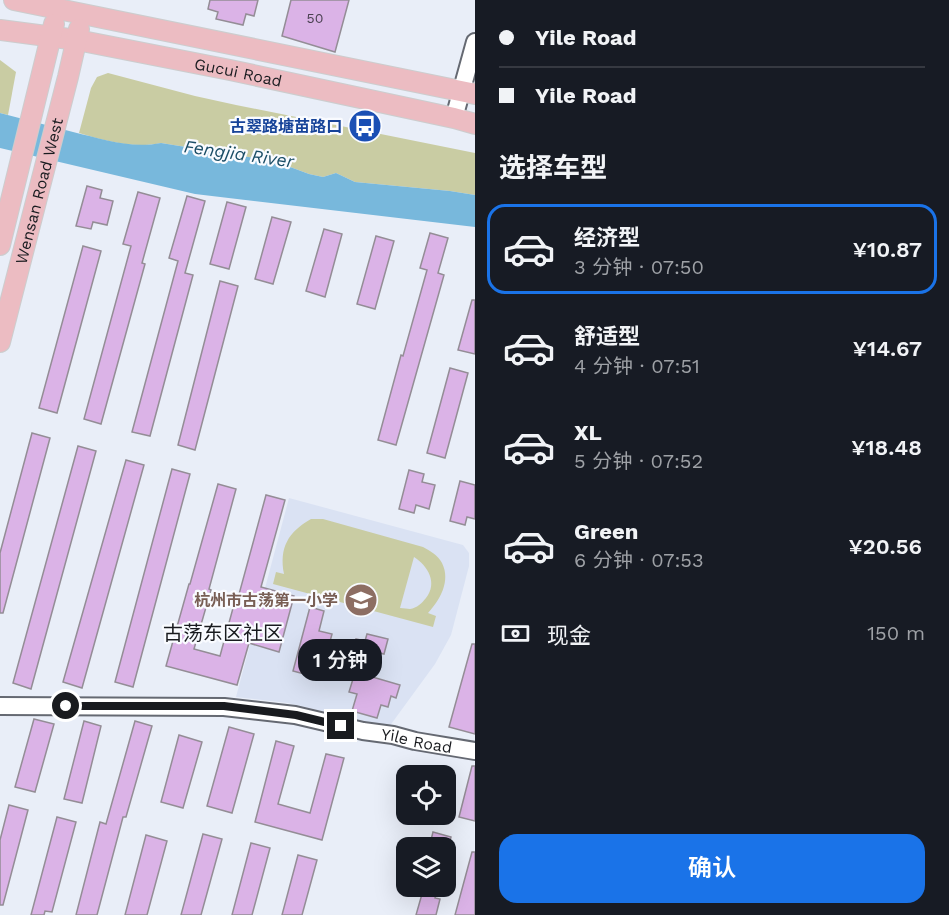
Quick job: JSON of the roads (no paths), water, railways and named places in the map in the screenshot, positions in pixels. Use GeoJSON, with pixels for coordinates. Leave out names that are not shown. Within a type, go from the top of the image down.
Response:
{"type":"FeatureCollection","features":[{"type":"Feature","properties":{"kind":"main road","name":"Gucui Road"},"geometry":{"type":"LineString","coordinates":[[14,0],[84,7],[234,46],[468,92]]}},
{"type":"Feature","properties":{"kind":"main road","name":"Wensan Road West"},"geometry":{"type":"LineString","coordinates":[[0,245],[59,4]]}},
{"type":"Feature","properties":{"kind":"main road","name":"Wensan Road West"},"geometry":{"type":"LineString","coordinates":[[0,342],[84,7]]}},
{"type":"Feature","properties":{"kind":"main road","name":"Gucui Road"},"geometry":{"type":"LineString","coordinates":[[0,30],[77,40],[475,124]]}},
{"type":"Feature","properties":{"kind":"street"},"geometry":{"type":"LineString","coordinates":[[454,118],[468,92],[475,42]]}},
{"type":"Feature","properties":{"kind":"street","name":"Yile Road"},"geometry":{"type":"LineString","coordinates":[[0,706],[224,706],[296,715],[363,731],[475,751]]}},
{"type":"Feature","properties":{"kind":"water"},"geometry":{"type":"Polygon","coordinates":[[[0,113],[117,142],[138,145],[161,143],[274,161],[323,177],[336,173],[355,182],[475,195],[475,227],[195,194],[0,148],[0,113]]]}},
{"type":"Feature","properties":{"kind":"place","name":"古翠路塘苗路口"},"geometry":{"type":"Point","coordinates":[365,126]}},
{"type":"Feature","properties":{"kind":"place","name":"杭州市古荡第一小学"},"geometry":{"type":"Point","coordinates":[361,600]}},
{"type":"Feature","properties":{"kind":"district","name":"古荡东区社区"},"geometry":{"type":"Point","coordinates":[223,633]}},
{"type":"Feature","properties":{"kind":"water label","name":"Fengjia River"},"geometry":{"type":"Point","coordinates":[239,154]}}]}
